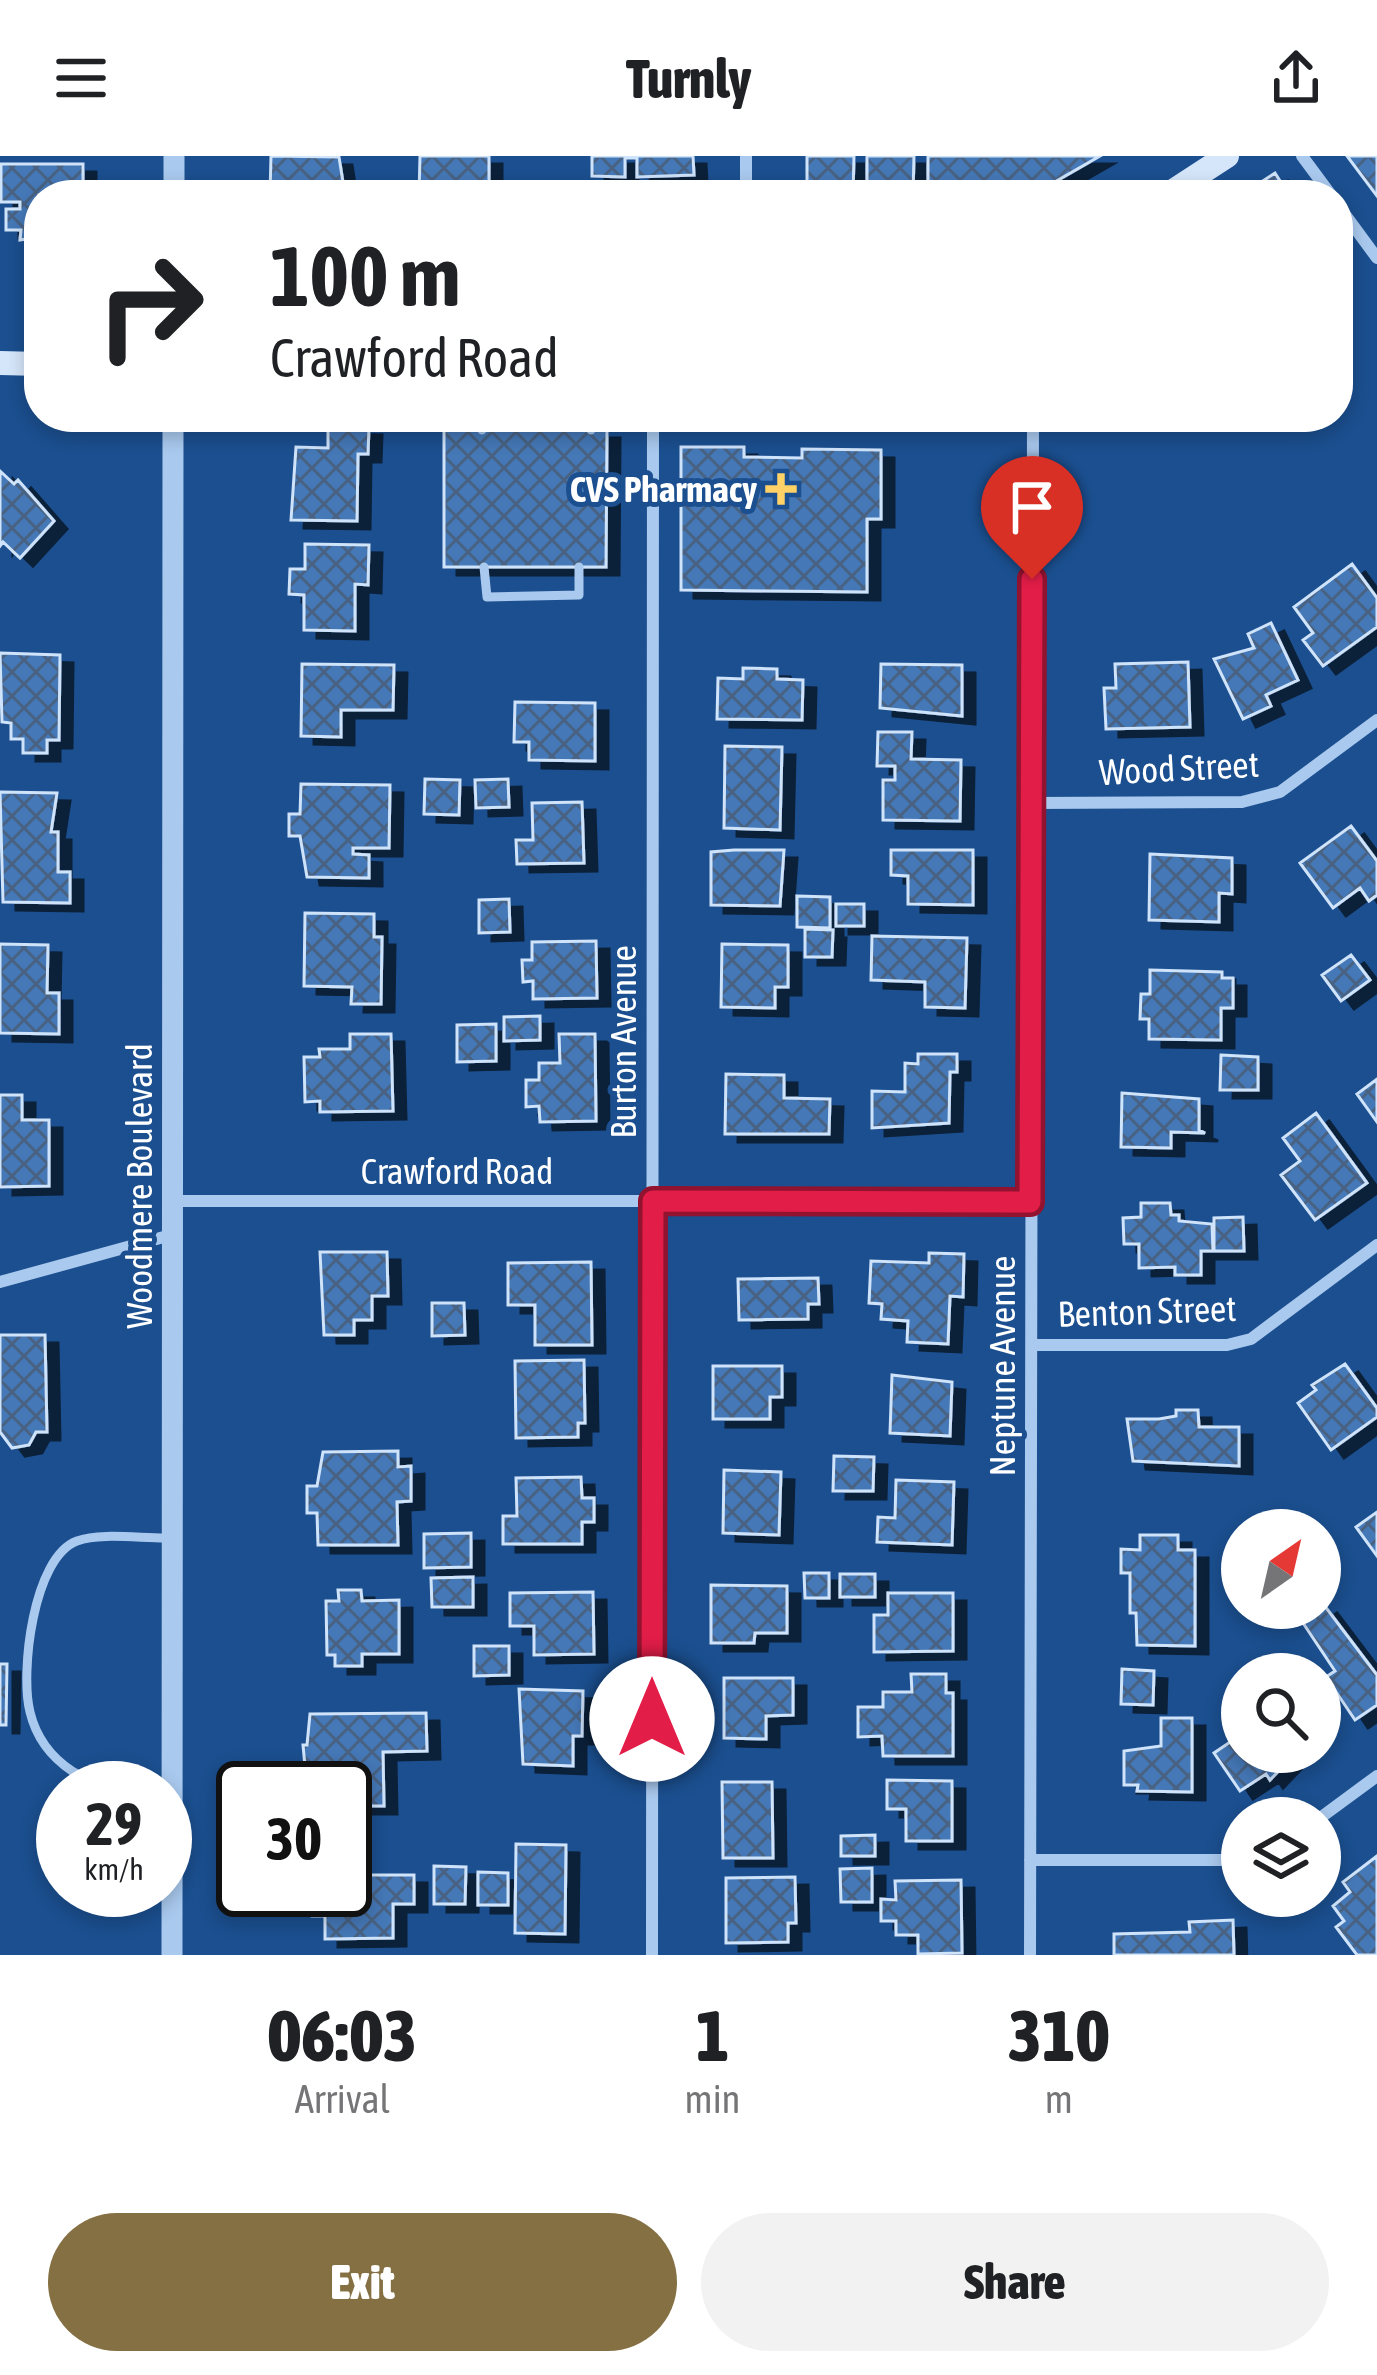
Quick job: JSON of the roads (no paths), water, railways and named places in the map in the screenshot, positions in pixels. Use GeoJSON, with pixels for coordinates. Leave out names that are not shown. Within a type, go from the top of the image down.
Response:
{"type":"FeatureCollection","features":[{"type":"Feature","properties":{"kind":"main road"},"geometry":{"type":"LineString","coordinates":[[1190,180],[1227,156]]}},
{"type":"Feature","properties":{"kind":"street"},"geometry":{"type":"LineString","coordinates":[[1353,225],[1377,258]]}},
{"type":"Feature","properties":{"kind":"street","name":"Woodmere Boulevard"},"geometry":{"type":"LineString","coordinates":[[173,432],[173,1761]]}},
{"type":"Feature","properties":{"kind":"street","name":"Burton Avenue"},"geometry":{"type":"LineString","coordinates":[[652,1955],[653,432]]}},
{"type":"Feature","properties":{"kind":"street","name":"Neptune Avenue"},"geometry":{"type":"LineString","coordinates":[[1030,1955],[1033,432]]}},
{"type":"Feature","properties":{"kind":"street","name":"Wood Street"},"geometry":{"type":"LineString","coordinates":[[1031,803],[1242,802],[1280,792],[1377,720]]}},
{"type":"Feature","properties":{"kind":"street","name":"Crawford Road"},"geometry":{"type":"LineString","coordinates":[[172,1201],[1030,1202]]}},
{"type":"Feature","properties":{"kind":"street"},"geometry":{"type":"LineString","coordinates":[[0,1282],[171,1234]]}},
{"type":"Feature","properties":{"kind":"street","name":"Benton Street"},"geometry":{"type":"LineString","coordinates":[[1033,1346],[1227,1345],[1251,1339],[1377,1245]]}},
{"type":"Feature","properties":{"kind":"street"},"geometry":{"type":"LineString","coordinates":[[1341,1803],[1377,1776]]}},
{"type":"Feature","properties":{"kind":"street"},"geometry":{"type":"LineString","coordinates":[[1030,1860],[1221,1860]]}},
{"type":"Feature","properties":{"kind":"street","name":"Woodmere Boulevard"},"geometry":{"type":"LineString","coordinates":[[172,1917],[172,1955]]}},
{"type":"Feature","properties":{"kind":"lane"},"geometry":{"type":"LineString","coordinates":[[484,567],[487,597],[578,595],[579,567]]}},
{"type":"Feature","properties":{"kind":"lane"},"geometry":{"type":"LineString","coordinates":[[61,1761],[42,1744],[28,1708],[36,1598],[56,1557],[77,1541],[175,1538]]}},
{"type":"Feature","properties":{"kind":"place","name":"CVS Pharmacy"},"geometry":{"type":"Point","coordinates":[781,489]}}]}
